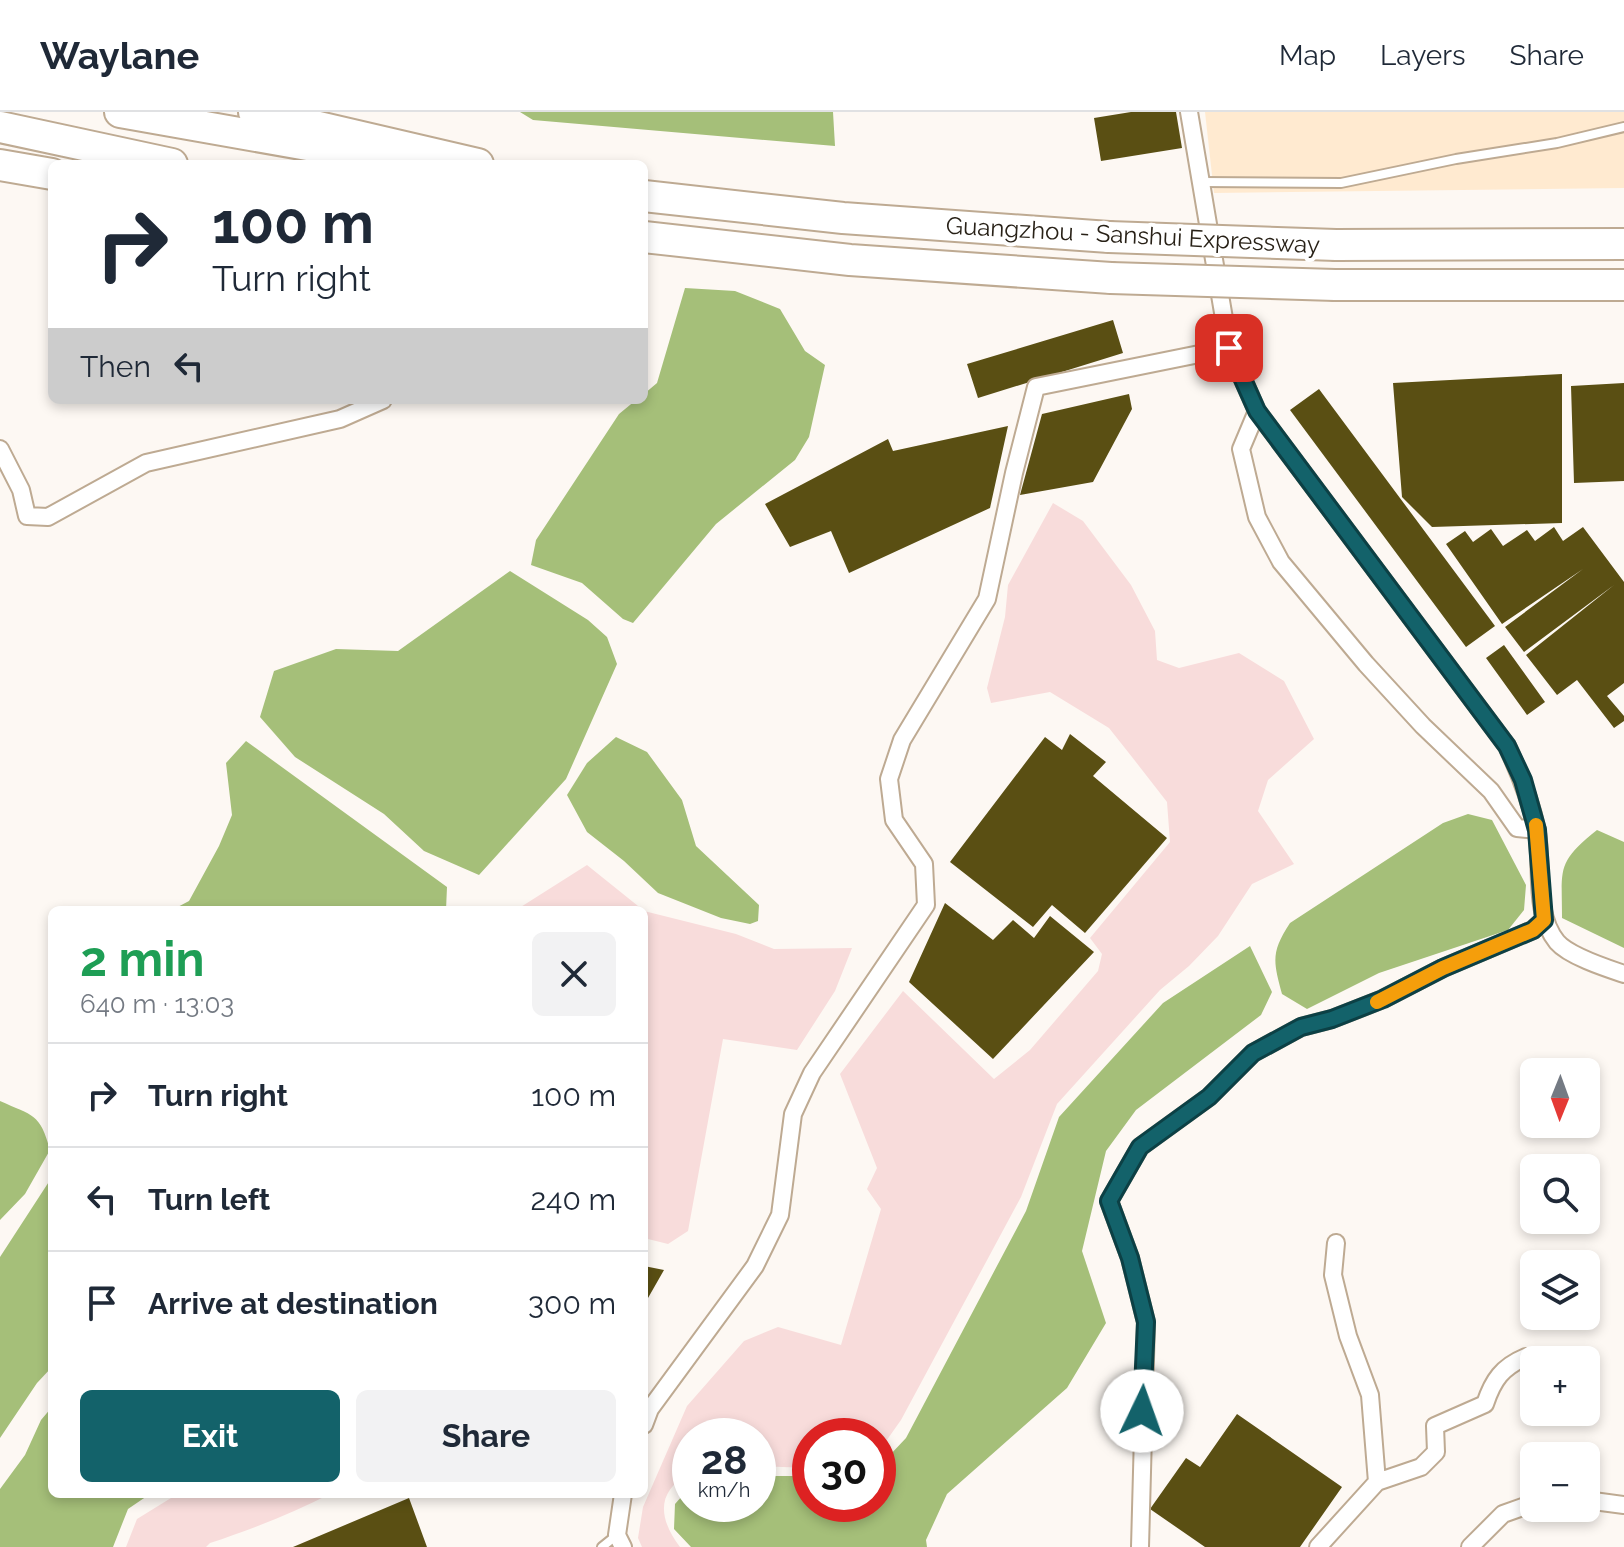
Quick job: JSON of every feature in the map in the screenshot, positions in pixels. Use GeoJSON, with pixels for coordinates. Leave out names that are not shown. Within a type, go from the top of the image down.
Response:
{"type":"FeatureCollection","features":[{"type":"Feature","properties":{"kind":"highway"},"geometry":{"type":"LineString","coordinates":[[120,112],[392,160]]}},
{"type":"Feature","properties":{"kind":"highway"},"geometry":{"type":"LineString","coordinates":[[254,112],[461,160]]}},
{"type":"Feature","properties":{"kind":"highway"},"geometry":{"type":"LineString","coordinates":[[0,127],[153,160]]}},
{"type":"Feature","properties":{"kind":"highway"},"geometry":{"type":"LineString","coordinates":[[0,165],[48,173]]}},
{"type":"Feature","properties":{"kind":"highway","name":"Guangzhou - Sanshui Expressway"},"geometry":{"type":"LineString","coordinates":[[648,196],[843,218],[1109,237],[1336,245],[1624,244]]}},
{"type":"Feature","properties":{"kind":"highway","name":"Guangzhou - Sanshui Expressway"},"geometry":{"type":"LineString","coordinates":[[648,240],[864,261],[1111,278],[1335,285],[1624,285]]}},
{"type":"Feature","properties":{"kind":"street"},"geometry":{"type":"LineString","coordinates":[[1189,112],[1229,348],[1257,411],[1507,746],[1523,780],[1537,830],[1544,920],[1559,944],[1599,966],[1624,974]]}},
{"type":"Feature","properties":{"kind":"street"},"geometry":{"type":"LineString","coordinates":[[648,1414],[755,1266],[780,1215],[793,1114],[812,1073],[926,905],[924,864],[894,820],[889,779],[902,740],[987,599],[1036,387],[1229,348]]}},
{"type":"Feature","properties":{"kind":"street"},"geometry":{"type":"LineString","coordinates":[[0,449],[21,490],[27,516],[48,517],[146,463],[340,419],[374,404]]}},
{"type":"Feature","properties":{"kind":"street"},"geometry":{"type":"LineString","coordinates":[[1257,411],[1241,449],[1257,517],[1281,562],[1366,664],[1433,736],[1491,791],[1517,828],[1537,830]]}},
{"type":"Feature","properties":{"kind":"street"},"geometry":{"type":"LineString","coordinates":[[1140,1547],[1146,1322],[1130,1258],[1109,1201],[1140,1147],[1209,1097],[1253,1053],[1301,1027],[1332,1019],[1383,999],[1443,968],[1533,930],[1544,920]]}},
{"type":"Feature","properties":{"kind":"street"},"geometry":{"type":"LineString","coordinates":[[1336,1243],[1333,1275],[1348,1336],[1370,1395],[1377,1482]]}},
{"type":"Feature","properties":{"kind":"street"},"geometry":{"type":"LineString","coordinates":[[1318,1547],[1377,1482],[1421,1467],[1436,1452],[1435,1426],[1485,1404],[1492,1382],[1508,1364],[1520,1359]]}},
{"type":"Feature","properties":{"kind":"street"},"geometry":{"type":"LineString","coordinates":[[620,1541],[623,1498]]}},
{"type":"Feature","properties":{"kind":"street"},"geometry":{"type":"LineString","coordinates":[[1600,1502],[1624,1505]]}},
{"type":"Feature","properties":{"kind":"street"},"geometry":{"type":"LineString","coordinates":[[1470,1547],[1503,1514],[1520,1508]]}},
{"type":"Feature","properties":{"kind":"lane"},"geometry":{"type":"LineString","coordinates":[[1202,182],[1341,183],[1456,159],[1557,143],[1624,127]]}},
{"type":"Feature","properties":{"kind":"lane"},"geometry":{"type":"LineString","coordinates":[[602,1547],[620,1541]]}},
{"type":"Feature","properties":{"kind":"shaded area"},"geometry":{"type":"Polygon","coordinates":[[[520,112],[833,112],[835,146],[533,120],[520,112]]]}},
{"type":"Feature","properties":{"kind":"shaded area"},"geometry":{"type":"Polygon","coordinates":[[[1205,112],[1624,112],[1624,188],[1214,193],[1205,112]]]}},
{"type":"Feature","properties":{"kind":"shaded area"},"geometry":{"type":"Polygon","coordinates":[[[685,288],[735,291],[780,309],[805,351],[825,365],[809,437],[795,460],[716,524],[633,623],[623,619],[582,583],[531,565],[536,540],[619,414],[631,404],[648,404],[648,391],[657,383],[685,288]]]}},
{"type":"Feature","properties":{"kind":"shaded area"},"geometry":{"type":"Polygon","coordinates":[[[1053,503],[1083,521],[1131,585],[1155,631],[1157,660],[1179,668],[1239,653],[1284,681],[1314,739],[1268,780],[1258,811],[1294,864],[1252,884],[1218,936],[1160,990],[1057,1104],[1021,1197],[896,1427],[896,1418],[792,1418],[792,1467],[776,1467],[776,1418],[682,1418],[687,1406],[744,1341],[778,1327],[841,1345],[881,1209],[867,1189],[877,1168],[840,1074],[903,991],[994,1079],[1030,1050],[1098,971],[1102,954],[1090,938],[1170,842],[1167,802],[1109,728],[1050,692],[991,703],[987,688],[1005,617],[1008,585],[1053,503]]]}},
{"type":"Feature","properties":{"kind":"shaded area"},"geometry":{"type":"Polygon","coordinates":[[[510,571],[588,620],[607,637],[617,664],[566,779],[479,875],[424,851],[384,814],[295,757],[260,717],[274,671],[336,649],[398,651],[510,571]]]}},
{"type":"Feature","properties":{"kind":"shaded area"},"geometry":{"type":"Polygon","coordinates":[[[616,737],[647,752],[682,800],[696,846],[759,905],[758,921],[750,924],[721,918],[658,893],[587,832],[567,795],[587,763],[616,737]]]}},
{"type":"Feature","properties":{"kind":"shaded area"},"geometry":{"type":"Polygon","coordinates":[[[246,741],[447,887],[446,906],[180,906],[189,901],[232,815],[226,763],[246,741]]]}},
{"type":"Feature","properties":{"kind":"shaded area"},"geometry":{"type":"Polygon","coordinates":[[[1468,814],[1492,820],[1526,885],[1524,910],[1508,930],[1379,973],[1307,1009],[1282,994],[1276,957],[1279,942],[1290,923],[1443,823],[1468,814]]]}},
{"type":"Feature","properties":{"kind":"shaded area"},"geometry":{"type":"Polygon","coordinates":[[[1597,830],[1624,842],[1624,948],[1562,918],[1564,868],[1574,851],[1597,830]]]}},
{"type":"Feature","properties":{"kind":"shaded area"},"geometry":{"type":"Polygon","coordinates":[[[587,865],[638,906],[522,906],[587,865]]]}},
{"type":"Feature","properties":{"kind":"shaded area"},"geometry":{"type":"Polygon","coordinates":[[[648,912],[736,934],[774,949],[852,948],[835,991],[797,1050],[723,1039],[688,1231],[668,1244],[648,1239],[648,912]]]}},
{"type":"Feature","properties":{"kind":"shaded area"},"geometry":{"type":"Polygon","coordinates":[[[1250,946],[1272,992],[1261,1015],[1136,1110],[1106,1151],[1082,1251],[1106,1323],[1067,1388],[947,1494],[926,1540],[927,1547],[691,1547],[674,1529],[674,1522],[776,1522],[776,1476],[792,1476],[792,1522],[896,1522],[896,1449],[906,1438],[1026,1211],[1059,1117],[1163,1003],[1250,946]]]}},
{"type":"Feature","properties":{"kind":"shaded area"},"geometry":{"type":"Polygon","coordinates":[[[0,1101],[34,1117],[43,1129],[48,1154],[25,1194],[0,1220],[0,1101]]]}},
{"type":"Feature","properties":{"kind":"shaded area"},"geometry":{"type":"Polygon","coordinates":[[[48,1183],[48,1371],[0,1438],[0,1257],[48,1183]]]}},
{"type":"Feature","properties":{"kind":"shaded area"},"geometry":{"type":"Polygon","coordinates":[[[48,1412],[48,1498],[144,1498],[128,1509],[113,1547],[0,1547],[0,1489],[25,1455],[48,1412]]]}},
{"type":"Feature","properties":{"kind":"shaded area"},"geometry":{"type":"Polygon","coordinates":[[[672,1440],[672,1488],[664,1507],[668,1526],[680,1547],[642,1547],[638,1538],[648,1496],[672,1440]]]}},
{"type":"Feature","properties":{"kind":"shaded area"},"geometry":{"type":"Polygon","coordinates":[[[171,1498],[322,1498],[206,1547],[126,1547],[137,1519],[171,1498]]]}},
{"type":"Feature","properties":{"kind":"building"},"geometry":{"type":"Polygon","coordinates":[[[1131,112],[1176,112],[1182,148],[1101,161],[1094,118],[1131,112]]]}},
{"type":"Feature","properties":{"kind":"building"},"geometry":{"type":"Polygon","coordinates":[[[1113,320],[1123,353],[978,398],[967,364],[1113,320]]]}},
{"type":"Feature","properties":{"kind":"building"},"geometry":{"type":"Polygon","coordinates":[[[1562,374],[1562,523],[1432,527],[1402,497],[1393,383],[1562,374]]]}},
{"type":"Feature","properties":{"kind":"building"},"geometry":{"type":"Polygon","coordinates":[[[1624,383],[1624,481],[1574,483],[1571,386],[1624,383]]]}},
{"type":"Feature","properties":{"kind":"building"},"geometry":{"type":"Polygon","coordinates":[[[1319,389],[1495,626],[1466,647],[1290,410],[1319,389]]]}},
{"type":"Feature","properties":{"kind":"building"},"geometry":{"type":"Polygon","coordinates":[[[1129,394],[1132,409],[1093,482],[1020,495],[1042,414],[1129,394]]]}},
{"type":"Feature","properties":{"kind":"building"},"geometry":{"type":"Polygon","coordinates":[[[1008,426],[990,508],[849,573],[831,531],[790,547],[765,504],[888,439],[893,451],[1008,426]]]}},
{"type":"Feature","properties":{"kind":"building"},"geometry":{"type":"Polygon","coordinates":[[[1554,527],[1563,541],[1583,527],[1624,582],[1624,683],[1607,696],[1624,716],[1624,721],[1614,728],[1577,680],[1557,695],[1526,655],[1614,585],[1524,652],[1505,627],[1583,569],[1502,624],[1446,544],[1465,531],[1473,542],[1491,529],[1503,546],[1527,530],[1535,541],[1554,527]]]}},
{"type":"Feature","properties":{"kind":"building"},"geometry":{"type":"Polygon","coordinates":[[[1504,645],[1545,702],[1527,715],[1486,658],[1504,645]]]}},
{"type":"Feature","properties":{"kind":"building"},"geometry":{"type":"Polygon","coordinates":[[[1070,734],[1106,762],[1093,776],[1167,838],[1085,933],[1052,905],[1033,927],[950,862],[1045,737],[1062,750],[1070,734]]]}},
{"type":"Feature","properties":{"kind":"building"},"geometry":{"type":"Polygon","coordinates":[[[945,903],[993,940],[1013,920],[1034,938],[1050,916],[1094,952],[993,1059],[909,982],[945,903]]]}},
{"type":"Feature","properties":{"kind":"building"},"geometry":{"type":"Polygon","coordinates":[[[648,1267],[664,1270],[648,1298],[648,1267]]]}},
{"type":"Feature","properties":{"kind":"building"},"geometry":{"type":"Polygon","coordinates":[[[1237,1414],[1342,1487],[1300,1547],[1205,1547],[1150,1509],[1186,1458],[1200,1467],[1237,1414]]]}},
{"type":"Feature","properties":{"kind":"building"},"geometry":{"type":"Polygon","coordinates":[[[409,1498],[427,1547],[293,1547],[409,1498]]]}},
{"type":"Feature","properties":{"kind":"slow traffic"},"geometry":{"type":"LineString","coordinates":[[1377,1002],[1443,968],[1533,930],[1544,920],[1536,825]]}},
{"type":"Feature","properties":{"kind":"route"},"geometry":{"type":"LineString","coordinates":[[1142,1411],[1146,1322],[1130,1258],[1109,1201],[1140,1147],[1209,1097],[1253,1053],[1301,1027],[1332,1019],[1383,999],[1443,968],[1533,930],[1544,920],[1537,830],[1523,780],[1507,746],[1257,411],[1229,348]]}}]}
